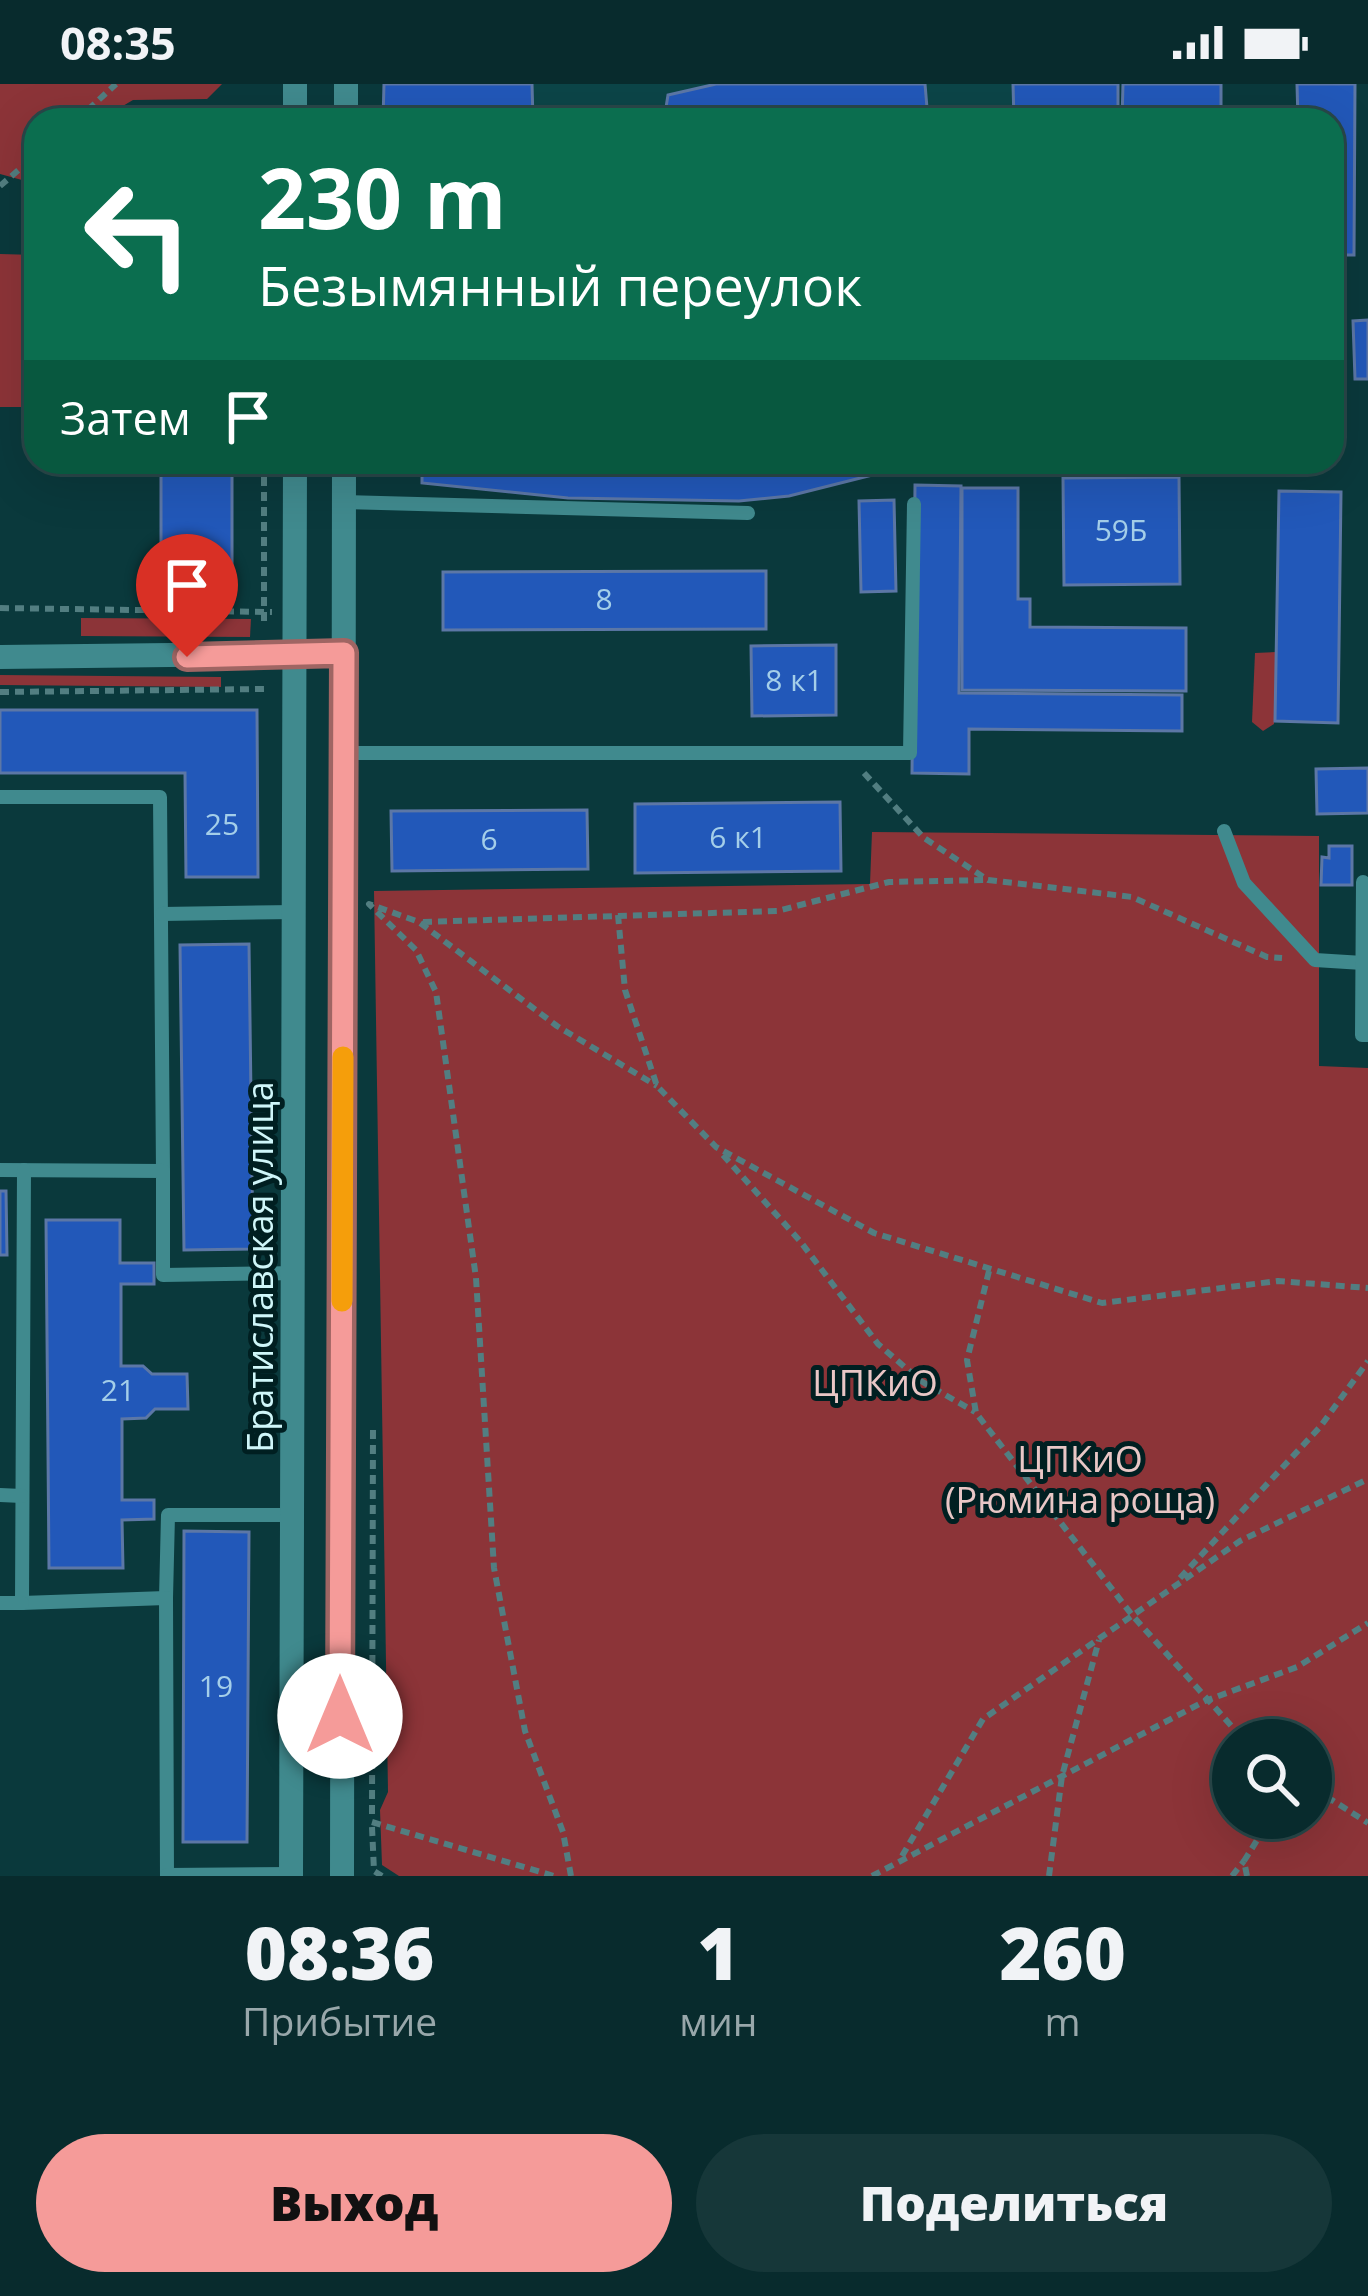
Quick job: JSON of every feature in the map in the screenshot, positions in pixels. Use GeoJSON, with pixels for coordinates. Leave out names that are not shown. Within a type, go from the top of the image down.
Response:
{"type":"FeatureCollection","features":[{"type":"Feature","properties":{"kind":"street","name":"Братиславская улица"},"geometry":{"type":"LineString","coordinates":[[291,1875],[297,1273],[296,474]]}},
{"type":"Feature","properties":{"kind":"street"},"geometry":{"type":"LineString","coordinates":[[342,1876],[344,474]]}},
{"type":"Feature","properties":{"kind":"street"},"geometry":{"type":"LineString","coordinates":[[0,657],[298,658],[344,653]]}},
{"type":"Feature","properties":{"kind":"lane"},"geometry":{"type":"LineString","coordinates":[[344,502],[748,513]]}},
{"type":"Feature","properties":{"kind":"lane"},"geometry":{"type":"LineString","coordinates":[[344,753],[910,752],[914,504]]}},
{"type":"Feature","properties":{"kind":"lane"},"geometry":{"type":"LineString","coordinates":[[0,796],[160,797],[164,1275],[297,1273]]}},
{"type":"Feature","properties":{"kind":"lane"},"geometry":{"type":"LineString","coordinates":[[1224,831],[1244,883],[1315,960],[1363,963]]}},
{"type":"Feature","properties":{"kind":"lane"},"geometry":{"type":"LineString","coordinates":[[1363,882],[1362,1035],[1368,1035]]}},
{"type":"Feature","properties":{"kind":"lane"},"geometry":{"type":"LineString","coordinates":[[162,914],[296,912]]}},
{"type":"Feature","properties":{"kind":"lane"},"geometry":{"type":"LineString","coordinates":[[0,1169],[163,1171]]}},
{"type":"Feature","properties":{"kind":"lane"},"geometry":{"type":"LineString","coordinates":[[22,1603],[24,1170]]}},
{"type":"Feature","properties":{"kind":"lane"},"geometry":{"type":"LineString","coordinates":[[0,1496],[22,1496]]}},
{"type":"Feature","properties":{"kind":"lane"},"geometry":{"type":"LineString","coordinates":[[291,1875],[167,1875],[166,1598],[168,1515],[295,1515]]}},
{"type":"Feature","properties":{"kind":"lane"},"geometry":{"type":"LineString","coordinates":[[0,1603],[166,1598]]}},
{"type":"Feature","properties":{"kind":"path"},"geometry":{"type":"LineString","coordinates":[[89,108],[116,84]]}},
{"type":"Feature","properties":{"kind":"path"},"geometry":{"type":"LineString","coordinates":[[0,186],[24,165]]}},
{"type":"Feature","properties":{"kind":"path"},"geometry":{"type":"LineString","coordinates":[[264,474],[265,688],[269,711],[299,712]]}},
{"type":"Feature","properties":{"kind":"path"},"geometry":{"type":"LineString","coordinates":[[0,608],[296,612]]}},
{"type":"Feature","properties":{"kind":"path"},"geometry":{"type":"LineString","coordinates":[[0,692],[265,688]]}},
{"type":"Feature","properties":{"kind":"path"},"geometry":{"type":"LineString","coordinates":[[845,752],[923,838],[988,880]]}},
{"type":"Feature","properties":{"kind":"path"},"geometry":{"type":"LineString","coordinates":[[419,922],[777,911],[889,882],[988,880],[1132,897],[1267,957],[1315,960]]}},
{"type":"Feature","properties":{"kind":"path"},"geometry":{"type":"LineString","coordinates":[[571,1876],[563,1832],[525,1730],[494,1568],[476,1278],[436,992],[416,950],[369,904],[419,922],[557,1026],[657,1086],[800,1240],[878,1344],[921,1381],[976,1413],[1132,1615],[1223,1719]]}},
{"type":"Feature","properties":{"kind":"path"},"geometry":{"type":"LineString","coordinates":[[618,915],[625,990],[657,1086]]}},
{"type":"Feature","properties":{"kind":"path"},"geometry":{"type":"LineString","coordinates":[[716,1148],[874,1233],[1102,1303],[1278,1281],[1368,1288]]}},
{"type":"Feature","properties":{"kind":"path"},"geometry":{"type":"LineString","coordinates":[[976,1413],[967,1360],[988,1271]]}},
{"type":"Feature","properties":{"kind":"path"},"geometry":{"type":"LineString","coordinates":[[1173,1585],[1320,1427],[1368,1361]]}},
{"type":"Feature","properties":{"kind":"path"},"geometry":{"type":"LineString","coordinates":[[902,1856],[982,1719],[1240,1541],[1368,1479]]}},
{"type":"Feature","properties":{"kind":"path"},"geometry":{"type":"LineString","coordinates":[[872,1876],[902,1856],[1205,1701],[1298,1667],[1368,1623]]}},
{"type":"Feature","properties":{"kind":"path"},"geometry":{"type":"LineString","coordinates":[[1049,1876],[1062,1776],[1100,1637]]}},
{"type":"Feature","properties":{"kind":"path"},"geometry":{"type":"LineString","coordinates":[[1332,1800],[1368,1823]]}},
{"type":"Feature","properties":{"kind":"path"},"geometry":{"type":"LineString","coordinates":[[372,1822],[554,1876]]}},
{"type":"Feature","properties":{"kind":"path"},"geometry":{"type":"LineString","coordinates":[[1232,1876],[1258,1839]]}},
{"type":"Feature","properties":{"kind":"path"},"geometry":{"type":"LineString","coordinates":[[1244,1861],[1247,1876]]}},
{"type":"Feature","properties":{"kind":"shaded area"},"geometry":{"type":"Polygon","coordinates":[[[384,84],[1118,84],[1118,108],[383,108],[384,84]]]}},
{"type":"Feature","properties":{"kind":"green space"},"geometry":{"type":"Polygon","coordinates":[[[0,84],[222,84],[207,99],[133,100],[119,108],[24,108],[24,181],[0,174],[0,84]]]}},
{"type":"Feature","properties":{"kind":"green space"},"geometry":{"type":"Polygon","coordinates":[[[0,254],[24,255],[24,407],[0,407],[0,254]]]}},
{"type":"Feature","properties":{"kind":"green space"},"geometry":{"type":"Polygon","coordinates":[[[81,618],[251,619],[250,637],[81,636],[81,618]]]}},
{"type":"Feature","properties":{"kind":"green space"},"geometry":{"type":"Polygon","coordinates":[[[1276,652],[1274,724],[1263,731],[1252,722],[1255,653],[1276,652]]]}},
{"type":"Feature","properties":{"kind":"green space"},"geometry":{"type":"Polygon","coordinates":[[[0,675],[221,677],[221,687],[0,685],[0,675]]]}},
{"type":"Feature","properties":{"kind":"green space","name":"ЦПКиО"},"geometry":{"type":"Polygon","coordinates":[[[872,832],[1319,836],[1319,1066],[1368,1068],[1368,1876],[399,1876],[382,1865],[380,1810],[388,1792],[374,891],[870,884],[872,832]]]}},
{"type":"Feature","properties":{"kind":"building"},"geometry":{"type":"Polygon","coordinates":[[[384,84],[532,84],[533,108],[383,108],[384,84]]]}},
{"type":"Feature","properties":{"kind":"building"},"geometry":{"type":"Polygon","coordinates":[[[716,84],[925,84],[927,108],[666,108],[668,95],[716,84]]]}},
{"type":"Feature","properties":{"kind":"building"},"geometry":{"type":"Polygon","coordinates":[[[1013,84],[1118,84],[1118,108],[1014,108],[1013,84]]]}},
{"type":"Feature","properties":{"kind":"building"},"geometry":{"type":"Polygon","coordinates":[[[1123,84],[1221,84],[1221,108],[1122,108],[1123,84]]]}},
{"type":"Feature","properties":{"kind":"building"},"geometry":{"type":"Polygon","coordinates":[[[1297,84],[1355,84],[1354,255],[1344,255],[1344,108],[1298,108],[1297,84]]]}},
{"type":"Feature","properties":{"kind":"building"},"geometry":{"type":"Polygon","coordinates":[[[1368,320],[1368,379],[1355,379],[1353,321],[1368,320]]]}},
{"type":"Feature","properties":{"kind":"building"},"geometry":{"type":"Polygon","coordinates":[[[161,474],[232,474],[232,592],[161,592],[161,474]]]}},
{"type":"Feature","properties":{"kind":"building"},"geometry":{"type":"Polygon","coordinates":[[[422,474],[876,474],[789,496],[739,501],[568,498],[422,483],[422,474]]]}},
{"type":"Feature","properties":{"kind":"building"},"geometry":{"type":"Polygon","coordinates":[[[1179,477],[1180,584],[1064,585],[1063,478],[1179,477]]]}},
{"type":"Feature","properties":{"kind":"building"},"geometry":{"type":"Polygon","coordinates":[[[915,485],[961,486],[959,693],[1182,695],[1182,731],[969,729],[969,774],[912,773],[915,485]]]}},
{"type":"Feature","properties":{"kind":"building"},"geometry":{"type":"Polygon","coordinates":[[[962,488],[1018,488],[1018,599],[1030,599],[1030,627],[1186,628],[1186,691],[962,690],[962,488]]]}},
{"type":"Feature","properties":{"kind":"building"},"geometry":{"type":"Polygon","coordinates":[[[1279,491],[1341,492],[1338,723],[1275,721],[1279,491]]]}},
{"type":"Feature","properties":{"kind":"building"},"geometry":{"type":"Polygon","coordinates":[[[894,500],[896,591],[861,592],[859,501],[894,500]]]}},
{"type":"Feature","properties":{"kind":"building"},"geometry":{"type":"Polygon","coordinates":[[[766,571],[766,629],[443,630],[443,572],[766,571]]]}},
{"type":"Feature","properties":{"kind":"building"},"geometry":{"type":"Polygon","coordinates":[[[836,645],[836,715],[752,716],[751,646],[836,645]]]}},
{"type":"Feature","properties":{"kind":"building"},"geometry":{"type":"Polygon","coordinates":[[[0,710],[257,710],[258,877],[186,877],[185,773],[0,773],[0,710]]]}},
{"type":"Feature","properties":{"kind":"building"},"geometry":{"type":"Polygon","coordinates":[[[1368,768],[1368,813],[1317,814],[1316,769],[1368,768]]]}},
{"type":"Feature","properties":{"kind":"building"},"geometry":{"type":"Polygon","coordinates":[[[840,802],[841,871],[635,873],[635,804],[840,802]]]}},
{"type":"Feature","properties":{"kind":"building"},"geometry":{"type":"Polygon","coordinates":[[[587,810],[588,869],[392,871],[391,811],[587,810]]]}},
{"type":"Feature","properties":{"kind":"building"},"geometry":{"type":"Polygon","coordinates":[[[1329,846],[1352,846],[1352,885],[1321,885],[1322,857],[1329,858],[1329,846]]]}},
{"type":"Feature","properties":{"kind":"building"},"geometry":{"type":"Polygon","coordinates":[[[249,944],[253,1249],[184,1250],[180,945],[249,944]]]}},
{"type":"Feature","properties":{"kind":"building"},"geometry":{"type":"Polygon","coordinates":[[[0,1191],[6,1191],[7,1255],[0,1255],[0,1191]]]}},
{"type":"Feature","properties":{"kind":"building"},"geometry":{"type":"Polygon","coordinates":[[[46,1220],[120,1220],[120,1263],[154,1263],[154,1284],[121,1284],[121,1366],[143,1366],[152,1374],[187,1374],[188,1409],[155,1409],[146,1418],[122,1419],[122,1500],[154,1500],[154,1519],[122,1520],[123,1568],[49,1568],[46,1220]]]}},
{"type":"Feature","properties":{"kind":"building"},"geometry":{"type":"Polygon","coordinates":[[[184,1531],[249,1532],[247,1842],[183,1842],[184,1531]]]}},
{"type":"Feature","properties":{"kind":"slow traffic"},"geometry":{"type":"LineString","coordinates":[[342,1301],[343,1057]]}},
{"type":"Feature","properties":{"kind":"route"},"geometry":{"type":"LineString","coordinates":[[187,657],[298,658],[344,653],[340,1716]]}},
{"type":"Feature","properties":{"kind":"park label","name":"ЦПКиО (Рюмина роща)"},"geometry":{"type":"Point","coordinates":[1080,1480]}}]}
